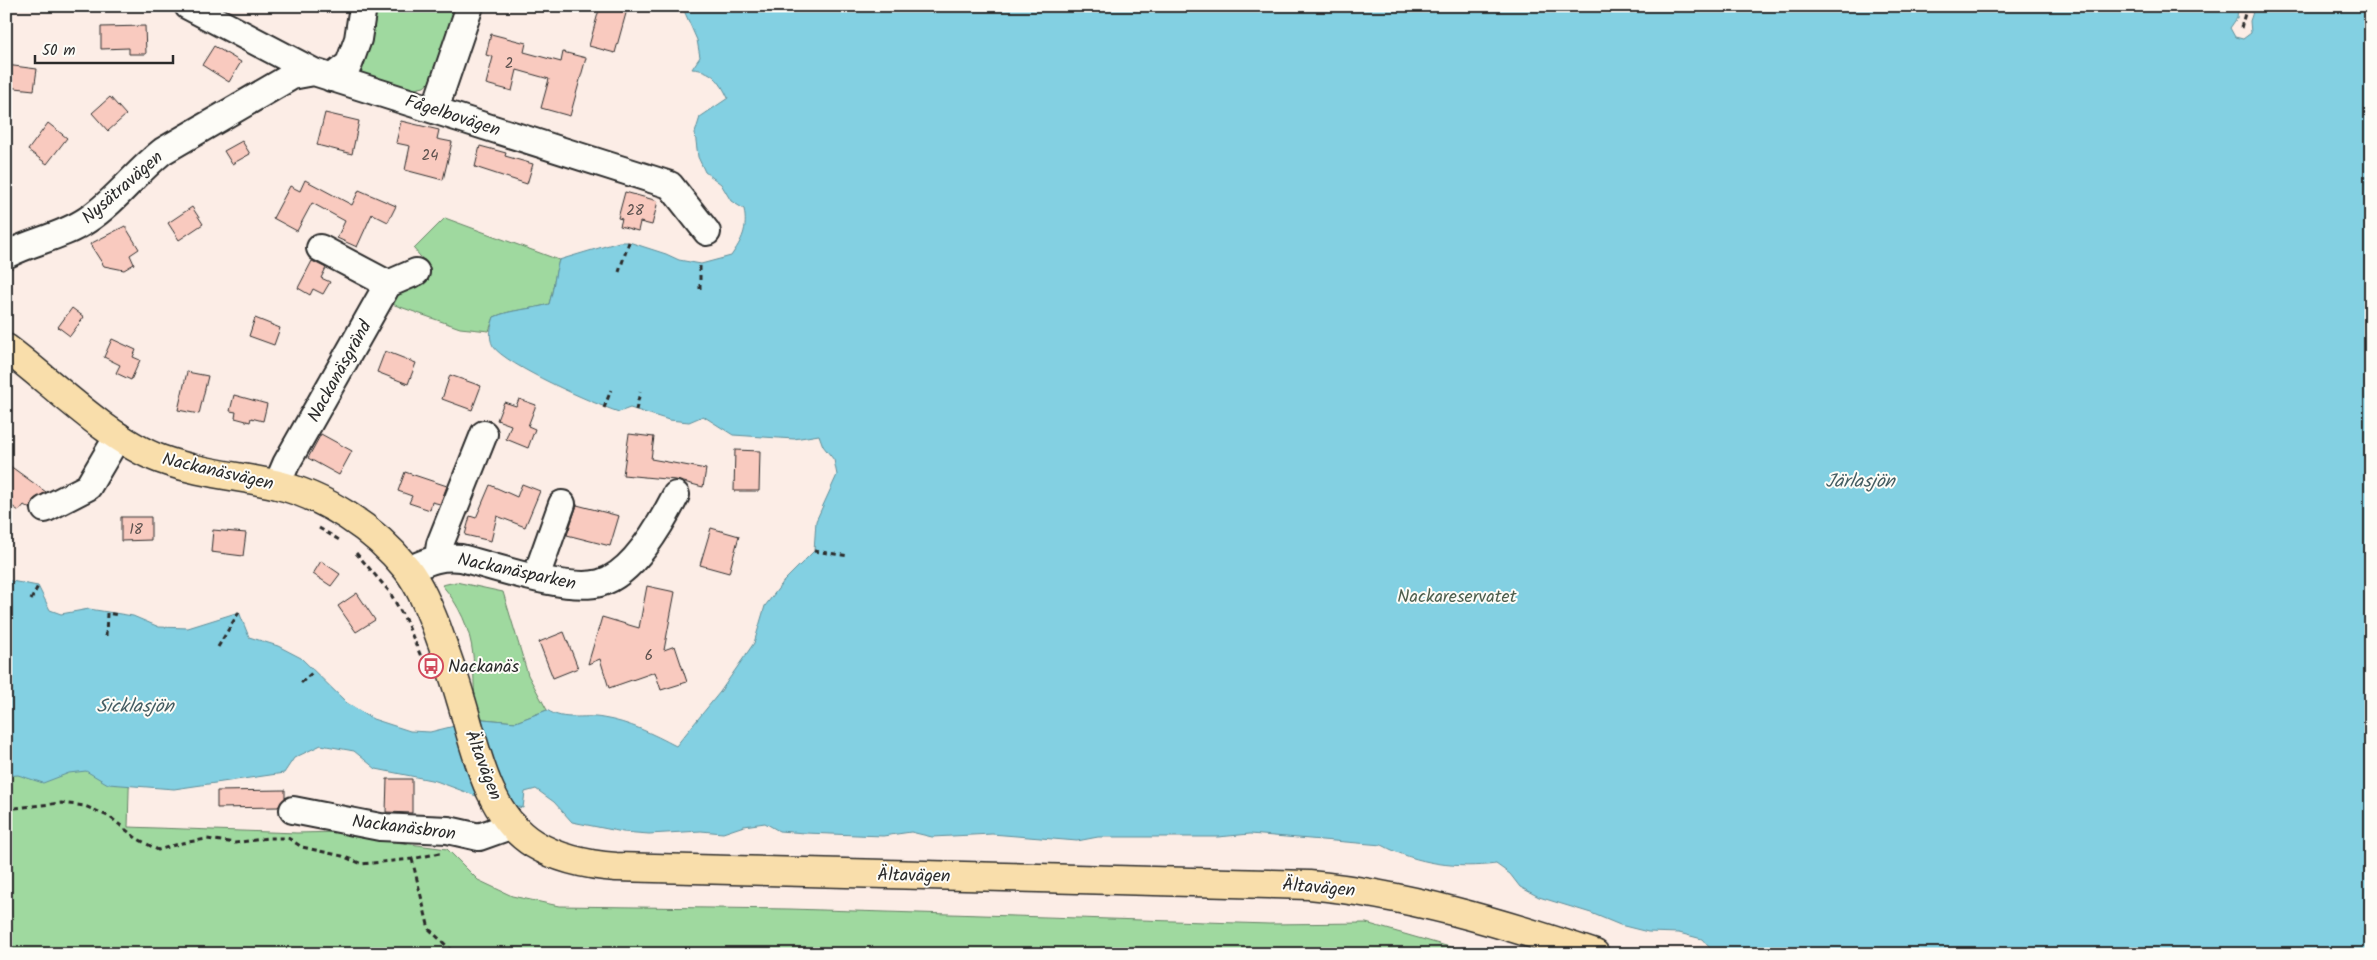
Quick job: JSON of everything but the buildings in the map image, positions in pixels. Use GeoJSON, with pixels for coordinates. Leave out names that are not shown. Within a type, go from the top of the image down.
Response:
{"type":"FeatureCollection","features":[{"type":"Feature","properties":{"kind":"main road","name":"Nackanäsvägen"},"geometry":{"type":"LineString","coordinates":[[6,348],[118,436],[160,459],[196,470],[277,485],[307,495],[351,518],[373,533],[408,570]]}},
{"type":"Feature","properties":{"kind":"main road","name":"Ältavägen"},"geometry":{"type":"LineString","coordinates":[[408,570],[424,597],[461,698],[490,790],[511,823],[533,843],[557,855],[591,865],[616,867],[1309,884],[1353,889],[1501,923],[1595,954]]}},
{"type":"Feature","properties":{"kind":"street","name":"Fågelbovägen"},"geometry":{"type":"LineString","coordinates":[[188,6],[322,75],[435,109],[670,185],[707,232]]}},
{"type":"Feature","properties":{"kind":"street","name":"Nysätravägen"},"geometry":{"type":"LineString","coordinates":[[6,255],[66,232],[87,220],[107,205],[144,166],[163,151],[292,76],[322,75],[349,64],[358,39],[363,6]]}},
{"type":"Feature","properties":{"kind":"street"},"geometry":{"type":"LineString","coordinates":[[435,109],[470,6]]}},
{"type":"Feature","properties":{"kind":"street"},"geometry":{"type":"LineString","coordinates":[[320,248],[388,284],[416,272]]}},
{"type":"Feature","properties":{"kind":"street","name":"Nackanäsgränd"},"geometry":{"type":"LineString","coordinates":[[277,485],[286,464],[388,284]]}},
{"type":"Feature","properties":{"kind":"street"},"geometry":{"type":"LineString","coordinates":[[438,557],[440,544],[484,434]]}},
{"type":"Feature","properties":{"kind":"street"},"geometry":{"type":"LineString","coordinates":[[44,508],[88,487],[118,436]]}},
{"type":"Feature","properties":{"kind":"street","name":"Nackanäsparken"},"geometry":{"type":"LineString","coordinates":[[408,570],[438,557],[461,558],[574,585],[601,583],[613,577],[642,552],[662,523],[676,495]]}},
{"type":"Feature","properties":{"kind":"street"},"geometry":{"type":"LineString","coordinates":[[536,577],[562,504]]}},
{"type":"Feature","properties":{"kind":"street","name":"Nackanäsbron"},"geometry":{"type":"LineString","coordinates":[[293,810],[380,827],[448,830],[478,837],[511,823]]}},
{"type":"Feature","properties":{"kind":"path"},"geometry":{"type":"LineString","coordinates":[[2241,28],[2247,6]]}},
{"type":"Feature","properties":{"kind":"path"},"geometry":{"type":"LineString","coordinates":[[619,272],[629,242]]}},
{"type":"Feature","properties":{"kind":"path"},"geometry":{"type":"LineString","coordinates":[[700,264],[700,289]]}},
{"type":"Feature","properties":{"kind":"path"},"geometry":{"type":"LineString","coordinates":[[604,408],[611,390]]}},
{"type":"Feature","properties":{"kind":"path"},"geometry":{"type":"LineString","coordinates":[[636,410],[640,392]]}},
{"type":"Feature","properties":{"kind":"path"},"geometry":{"type":"LineString","coordinates":[[313,524],[345,544]]}},
{"type":"Feature","properties":{"kind":"path"},"geometry":{"type":"LineString","coordinates":[[353,549],[388,591],[406,621],[424,662]]}},
{"type":"Feature","properties":{"kind":"path"},"geometry":{"type":"LineString","coordinates":[[814,551],[849,556]]}},
{"type":"Feature","properties":{"kind":"path"},"geometry":{"type":"LineString","coordinates":[[31,600],[38,586]]}},
{"type":"Feature","properties":{"kind":"path"},"geometry":{"type":"LineString","coordinates":[[218,647],[239,612]]}},
{"type":"Feature","properties":{"kind":"path"},"geometry":{"type":"LineString","coordinates":[[106,636],[107,613],[119,615]]}},
{"type":"Feature","properties":{"kind":"path"},"geometry":{"type":"LineString","coordinates":[[301,683],[314,671]]}},
{"type":"Feature","properties":{"kind":"path"},"geometry":{"type":"LineString","coordinates":[[6,809],[61,803],[85,806],[110,817],[136,838],[158,850],[206,839],[235,843],[268,838],[288,838],[302,847],[342,856],[362,864],[412,860],[446,852]]}},
{"type":"Feature","properties":{"kind":"path"},"geometry":{"type":"LineString","coordinates":[[412,860],[429,929],[456,954]]}},
{"type":"Feature","properties":{"kind":"green space"},"geometry":{"type":"Polygon","coordinates":[[[368,6],[464,6],[438,75],[424,87],[401,92],[349,77],[368,6]]]}},
{"type":"Feature","properties":{"kind":"green space"},"geometry":{"type":"Polygon","coordinates":[[[445,218],[559,260],[549,304],[508,312],[494,317],[489,331],[460,328],[389,303],[402,288],[425,272],[425,262],[414,249],[445,218]]]}},
{"type":"Feature","properties":{"kind":"green space"},"geometry":{"type":"Polygon","coordinates":[[[456,582],[503,592],[528,675],[547,710],[516,722],[483,719],[479,713],[475,697],[473,655],[469,635],[454,601],[442,585],[456,582]]]}},
{"type":"Feature","properties":{"kind":"green space"},"geometry":{"type":"Polygon","coordinates":[[[6,682],[132,686],[128,827],[297,833],[341,832],[372,839],[447,849],[478,880],[512,896],[559,906],[790,909],[1269,924],[1366,923],[1474,954],[6,954],[6,682]]]}},
{"type":"Feature","properties":{"kind":"water","name":"Järlasjön"},"geometry":{"type":"Polygon","coordinates":[[[682,6],[2238,6],[2237,18],[2230,28],[2235,37],[2243,39],[2251,33],[2250,21],[2255,6],[2371,6],[2371,954],[1715,954],[1702,939],[1679,933],[1648,932],[1620,925],[1591,913],[1539,897],[1520,887],[1510,874],[1496,864],[1467,866],[1438,864],[1409,857],[1382,845],[1250,834],[1218,837],[1098,837],[1077,841],[992,834],[932,837],[911,832],[883,836],[779,831],[765,823],[744,826],[723,833],[701,831],[649,834],[623,832],[572,822],[554,802],[536,789],[525,792],[523,808],[487,800],[436,781],[376,769],[354,751],[321,745],[294,758],[284,773],[174,789],[108,784],[86,771],[69,773],[43,783],[18,775],[6,776],[6,580],[38,586],[50,610],[61,614],[89,609],[133,616],[159,627],[188,628],[239,612],[249,637],[278,646],[301,658],[347,703],[373,719],[410,731],[430,732],[483,719],[516,722],[547,710],[560,716],[595,717],[622,722],[676,746],[720,692],[754,643],[765,606],[784,581],[814,551],[816,521],[837,475],[834,460],[823,446],[819,435],[794,439],[733,435],[703,416],[689,422],[669,420],[630,408],[619,412],[607,408],[552,384],[515,363],[493,346],[490,335],[494,317],[508,312],[549,304],[559,260],[619,242],[629,242],[679,260],[701,264],[731,256],[738,245],[745,228],[744,209],[731,201],[721,184],[705,172],[698,157],[695,133],[700,117],[728,98],[722,86],[714,77],[705,72],[692,69],[700,57],[697,40],[682,6]]]}},
{"type":"Feature","properties":{"kind":"place","name":"Nackanäs"},"geometry":{"type":"Point","coordinates":[431,666]}},
{"type":"Feature","properties":{"kind":"park label","name":"Nackareservatet"},"geometry":{"type":"Point","coordinates":[1457,596]}},
{"type":"Feature","properties":{"kind":"water label","name":"Sicklasjön"},"geometry":{"type":"Point","coordinates":[135,705]}}]}
